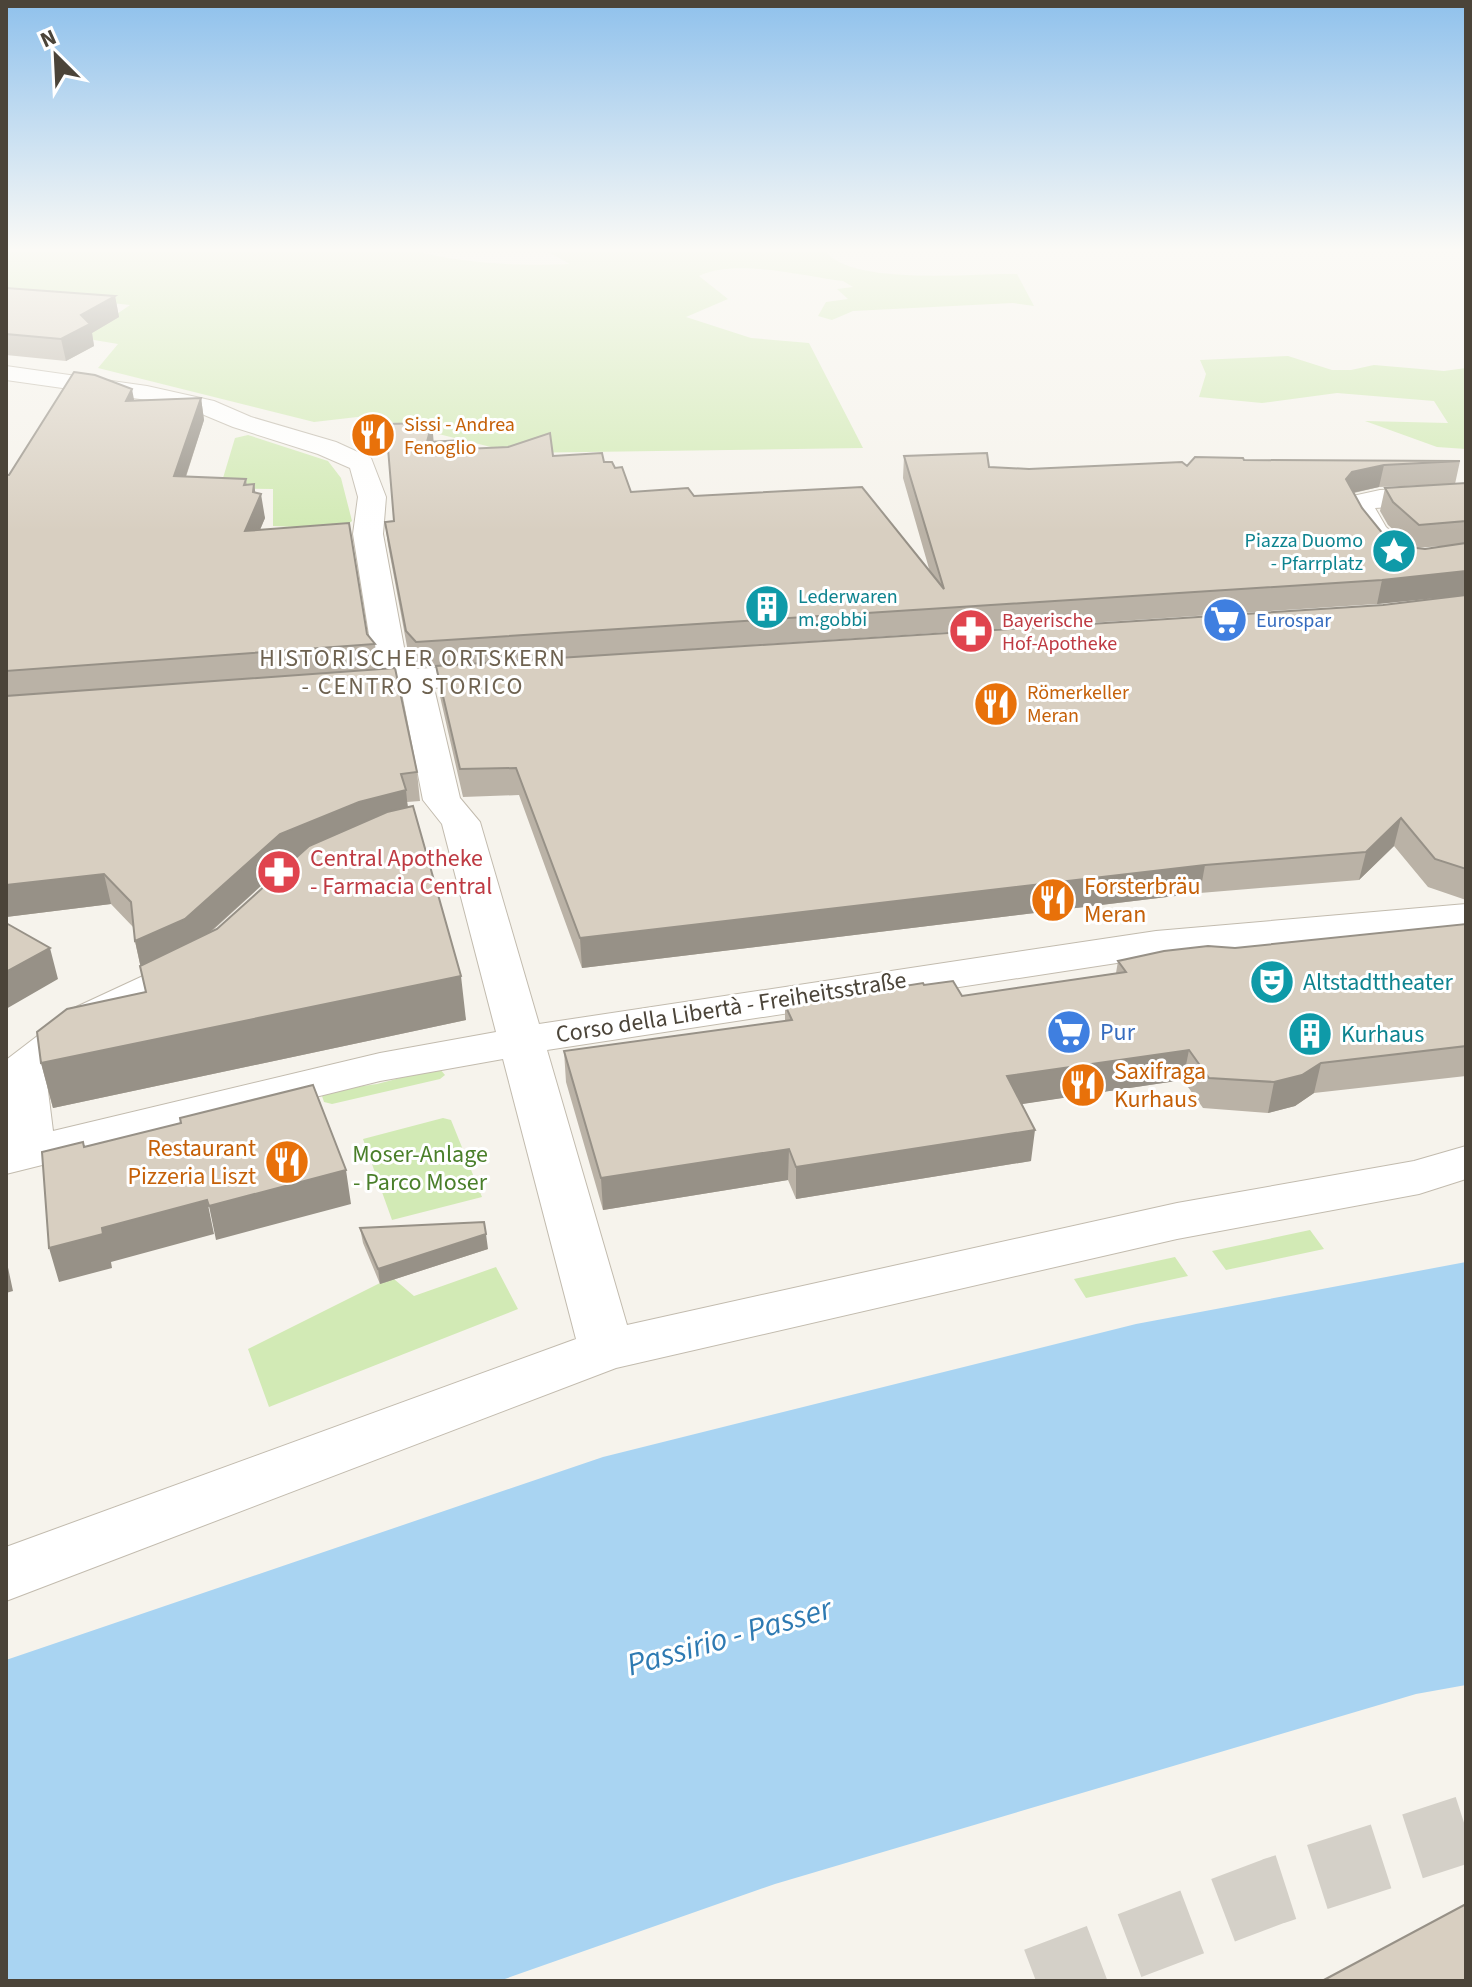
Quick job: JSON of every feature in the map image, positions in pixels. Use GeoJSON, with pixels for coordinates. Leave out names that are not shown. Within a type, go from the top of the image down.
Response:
{"type":"FeatureCollection","features":[{"type":"Feature","properties":{"kind":"street"},"geometry":{"type":"LineString","coordinates":[[6,373],[147,393],[205,406],[242,422],[327,448],[362,464],[372,497],[368,534],[390,660],[419,691],[442,800],[461,822],[607,1350]]}},
{"type":"Feature","properties":{"kind":"street"},"geometry":{"type":"LineString","coordinates":[[1466,494],[1380,498],[1358,503],[1375,532],[1406,561],[1466,555]]}},
{"type":"Feature","properties":{"kind":"street"},"geometry":{"type":"LineString","coordinates":[[313,687],[531,671]]}},
{"type":"Feature","properties":{"kind":"street"},"geometry":{"type":"LineString","coordinates":[[420,832],[461,822]]}},
{"type":"Feature","properties":{"kind":"street","name":"Corso della Libertà - Freiheitsstraße"},"geometry":{"type":"LineString","coordinates":[[18,1155],[380,1067],[523,1041],[1118,949],[1466,916]]}},
{"type":"Feature","properties":{"kind":"street"},"geometry":{"type":"LineString","coordinates":[[18,1155],[22,1071],[90,1018],[208,961],[231,940]]}},
{"type":"Feature","properties":{"kind":"street"},"geometry":{"type":"LineString","coordinates":[[6,1575],[76,1546],[607,1350],[1177,1221],[1419,1177],[1466,1162]]}},
{"type":"Feature","properties":{"kind":"green space"},"geometry":{"type":"Polygon","coordinates":[[[117,345],[810,345],[863,448],[515,453],[366,416],[314,422],[98,368],[117,345]]]}},
{"type":"Feature","properties":{"kind":"green space"},"geometry":{"type":"Polygon","coordinates":[[[1288,356],[1332,370],[1374,365],[1444,371],[1466,368],[1466,449],[1437,447],[1365,421],[1448,423],[1434,401],[1337,393],[1262,403],[1199,397],[1206,374],[1200,360],[1288,356]]]}},
{"type":"Feature","properties":{"kind":"green space"},"geometry":{"type":"Polygon","coordinates":[[[248,435],[328,461],[341,478],[352,521],[342,529],[273,526],[273,489],[220,488],[235,438],[248,435]]]}},
{"type":"Feature","properties":{"kind":"green space"},"geometry":{"type":"Polygon","coordinates":[[[439,1068],[445,1075],[440,1079],[332,1104],[324,1102],[322,1096],[327,1091],[377,1084],[439,1068]]]}},
{"type":"Feature","properties":{"kind":"green space","name":"Moser-Anlage - Parco Moser"},"geometry":{"type":"Polygon","coordinates":[[[443,1118],[451,1120],[482,1197],[392,1220],[363,1139],[443,1118]]]}},
{"type":"Feature","properties":{"kind":"green space"},"geometry":{"type":"Polygon","coordinates":[[[1310,1230],[1324,1249],[1226,1270],[1212,1251],[1310,1230]]]}},
{"type":"Feature","properties":{"kind":"green space"},"geometry":{"type":"Polygon","coordinates":[[[1175,1257],[1188,1276],[1086,1298],[1074,1279],[1175,1257]]]}},
{"type":"Feature","properties":{"kind":"green space"},"geometry":{"type":"Polygon","coordinates":[[[496,1267],[518,1309],[269,1407],[248,1349],[380,1283],[394,1279],[414,1296],[496,1267]]]}},
{"type":"Feature","properties":{"kind":"water","name":"Passirio - Passer"},"geometry":{"type":"Polygon","coordinates":[[[1466,1262],[1466,1685],[1416,1694],[775,1884],[499,1981],[6,1981],[6,1660],[603,1457],[1136,1324],[1466,1262]]]}},
{"type":"Feature","properties":{"kind":"building"},"geometry":{"type":"Polygon","coordinates":[[[74,372],[95,375],[132,389],[126,401],[201,398],[174,476],[246,479],[244,485],[254,484],[253,492],[261,494],[245,531],[349,523],[367,634],[375,644],[6,671],[6,475],[9,475],[74,372]]]}},
{"type":"Feature","properties":{"kind":"building"},"geometry":{"type":"Polygon","coordinates":[[[432,423],[427,442],[463,440],[465,449],[508,447],[550,433],[553,456],[602,453],[604,462],[612,462],[615,468],[622,467],[631,492],[688,488],[694,496],[862,487],[944,589],[904,456],[987,453],[989,467],[1029,469],[1182,462],[1187,466],[1195,457],[1460,461],[1384,465],[1352,472],[1346,479],[1362,508],[1383,534],[1400,546],[1425,549],[1466,543],[1466,571],[1382,580],[416,642],[406,631],[385,522],[394,521],[386,424],[432,423]]]}},
{"type":"Feature","properties":{"kind":"building"},"geometry":{"type":"Polygon","coordinates":[[[1466,483],[1466,521],[1419,525],[1393,502],[1385,488],[1466,483]]]}},
{"type":"Feature","properties":{"kind":"building"},"geometry":{"type":"Polygon","coordinates":[[[1466,595],[1466,869],[1435,859],[1401,818],[1366,852],[1205,865],[580,938],[516,768],[460,769],[436,666],[1383,605],[1466,595]]]}},
{"type":"Feature","properties":{"kind":"building"},"geometry":{"type":"Polygon","coordinates":[[[395,668],[417,772],[401,774],[406,790],[359,802],[280,834],[185,919],[135,941],[131,902],[104,874],[6,885],[6,696],[395,668]]]}},
{"type":"Feature","properties":{"kind":"building"},"geometry":{"type":"Polygon","coordinates":[[[413,806],[461,976],[41,1063],[37,1032],[67,1009],[146,992],[140,966],[217,929],[309,846],[387,812],[413,806]]]}},
{"type":"Feature","properties":{"kind":"building"},"geometry":{"type":"Polygon","coordinates":[[[6,923],[50,948],[6,972],[6,923]]]}},
{"type":"Feature","properties":{"kind":"building"},"geometry":{"type":"Polygon","coordinates":[[[1466,924],[1466,1046],[1321,1063],[1302,1075],[1274,1082],[1209,1078],[1189,1050],[1007,1076],[1035,1130],[796,1167],[789,1149],[601,1178],[564,1051],[792,1020],[785,1005],[923,983],[953,981],[962,996],[1126,972],[1118,961],[1164,951],[1208,946],[1235,948],[1466,924]]]}},
{"type":"Feature","properties":{"kind":"building"},"geometry":{"type":"Polygon","coordinates":[[[313,1085],[346,1170],[209,1206],[207,1200],[102,1228],[103,1234],[49,1248],[42,1152],[83,1142],[84,1147],[181,1123],[180,1118],[313,1085]]]}},
{"type":"Feature","properties":{"kind":"building"},"geometry":{"type":"Polygon","coordinates":[[[484,1222],[486,1234],[378,1269],[360,1228],[484,1222]]]}},
{"type":"Feature","properties":{"kind":"building"},"geometry":{"type":"Polygon","coordinates":[[[1466,1904],[1466,1981],[1322,1981],[1466,1904]]]}},
{"type":"Feature","properties":{"kind":"tunnel"},"geometry":{"type":"LineString","coordinates":[[1036,1981],[1274,1891],[1466,1829]]}},
{"type":"Feature","properties":{"kind":"place","name":"Sissi - Andrea Fenoglio"},"geometry":{"type":"Point","coordinates":[373,435]}},
{"type":"Feature","properties":{"kind":"place","name":"Piazza Duomo - Pfarrplatz"},"geometry":{"type":"Point","coordinates":[1394,551]}},
{"type":"Feature","properties":{"kind":"place","name":"Lederwaren m.gobbi"},"geometry":{"type":"Point","coordinates":[767,607]}},
{"type":"Feature","properties":{"kind":"place","name":"Eurospar"},"geometry":{"type":"Point","coordinates":[1225,620]}},
{"type":"Feature","properties":{"kind":"place","name":"Bayerische Hof-Apotheke"},"geometry":{"type":"Point","coordinates":[971,631]}},
{"type":"Feature","properties":{"kind":"place","name":"Römerkeller Meran"},"geometry":{"type":"Point","coordinates":[996,704]}},
{"type":"Feature","properties":{"kind":"place","name":"Central Apotheke - Farmacia Central"},"geometry":{"type":"Point","coordinates":[279,872]}},
{"type":"Feature","properties":{"kind":"place","name":"Forsterbräu Meran"},"geometry":{"type":"Point","coordinates":[1053,900]}},
{"type":"Feature","properties":{"kind":"place","name":"Altstadttheater"},"geometry":{"type":"Point","coordinates":[1272,982]}},
{"type":"Feature","properties":{"kind":"place","name":"Pur"},"geometry":{"type":"Point","coordinates":[1069,1032]}},
{"type":"Feature","properties":{"kind":"place","name":"Kurhaus"},"geometry":{"type":"Point","coordinates":[1310,1034]}},
{"type":"Feature","properties":{"kind":"place","name":"Saxifraga Kurhaus"},"geometry":{"type":"Point","coordinates":[1083,1085]}},
{"type":"Feature","properties":{"kind":"place","name":"Restaurant Pizzeria Liszt"},"geometry":{"type":"Point","coordinates":[287,1162]}},
{"type":"Feature","properties":{"kind":"district","name":"HISTORISCHER ORTSKERN - CENTRO STORICO"},"geometry":{"type":"Point","coordinates":[413,672]}}]}
